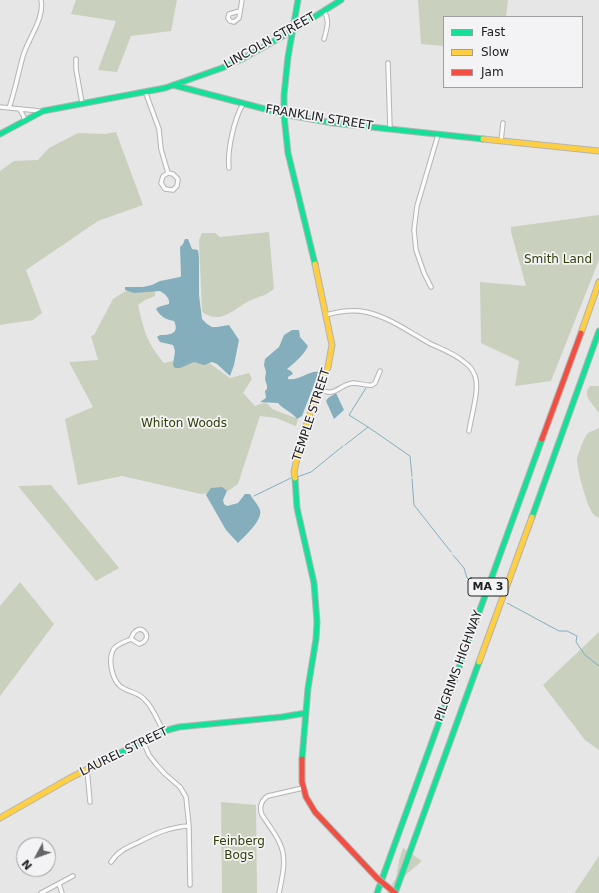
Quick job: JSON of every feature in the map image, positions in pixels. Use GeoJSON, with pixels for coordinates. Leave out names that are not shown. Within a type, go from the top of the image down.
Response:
{"type":"FeatureCollection","features":[{"type":"Feature","properties":{"kind":"main road","name":"TEMPLE STREET"},"geometry":{"type":"LineString","coordinates":[[298,0],[287,61],[283,114],[284,135],[326,315],[332,348],[328,367],[299,449],[294,472],[297,508],[313,577],[315,594],[316,639],[309,683],[305,723],[302,757],[302,788],[307,801],[315,812],[377,878],[395,893]]}},
{"type":"Feature","properties":{"kind":"main road","name":"LINCOLN STREET"},"geometry":{"type":"LineString","coordinates":[[173,85],[233,64],[292,31],[341,0]]}},
{"type":"Feature","properties":{"kind":"main road","name":"FRANKLIN STREET"},"geometry":{"type":"LineString","coordinates":[[44,111],[173,85],[283,114],[334,123],[599,151]]}},
{"type":"Feature","properties":{"kind":"main road"},"geometry":{"type":"LineString","coordinates":[[0,134],[44,111]]}},
{"type":"Feature","properties":{"kind":"main road","name":"PILGRIMS HIGHWAY"},"geometry":{"type":"LineString","coordinates":[[377,893],[599,282]]}},
{"type":"Feature","properties":{"kind":"main road","name":"PILGRIMS HIGHWAY"},"geometry":{"type":"LineString","coordinates":[[395,893],[599,331]]}},
{"type":"Feature","properties":{"kind":"main road","name":"LAUREL STREET"},"geometry":{"type":"LineString","coordinates":[[0,818],[87,769],[163,731],[179,727],[306,713]]}},
{"type":"Feature","properties":{"kind":"main road"},"geometry":{"type":"LineString","coordinates":[[295,715],[305,723]]}},
{"type":"Feature","properties":{"kind":"street"},"geometry":{"type":"LineString","coordinates":[[9,108],[25,50],[39,18],[41,0]]}},
{"type":"Feature","properties":{"kind":"street"},"geometry":{"type":"LineString","coordinates":[[240,11],[242,0]]}},
{"type":"Feature","properties":{"kind":"street"},"geometry":{"type":"LineString","coordinates":[[324,11],[328,17],[328,22],[324,39]]}},
{"type":"Feature","properties":{"kind":"street"},"geometry":{"type":"LineString","coordinates":[[76,59],[76,70],[82,103]]}},
{"type":"Feature","properties":{"kind":"street"},"geometry":{"type":"LineString","coordinates":[[388,63],[390,129]]}},
{"type":"Feature","properties":{"kind":"street"},"geometry":{"type":"LineString","coordinates":[[145,91],[159,129],[161,149],[168,173]]}},
{"type":"Feature","properties":{"kind":"street"},"geometry":{"type":"LineString","coordinates":[[229,168],[229,157],[233,136],[238,114],[243,104]]}},
{"type":"Feature","properties":{"kind":"street","name":"FRANKLIN STREET"},"geometry":{"type":"LineString","coordinates":[[0,107],[44,111]]}},
{"type":"Feature","properties":{"kind":"street"},"geometry":{"type":"LineString","coordinates":[[20,110],[24,117],[24,121]]}},
{"type":"Feature","properties":{"kind":"street"},"geometry":{"type":"LineString","coordinates":[[501,141],[503,123]]}},
{"type":"Feature","properties":{"kind":"street"},"geometry":{"type":"LineString","coordinates":[[431,287],[424,273],[416,250],[414,230],[417,207],[438,135]]}},
{"type":"Feature","properties":{"kind":"street"},"geometry":{"type":"LineString","coordinates":[[168,173],[173,174],[178,179],[177,186],[173,190],[165,189],[161,184],[163,176],[168,173]]}},
{"type":"Feature","properties":{"kind":"street"},"geometry":{"type":"LineString","coordinates":[[326,315],[347,310],[364,311],[375,314],[449,352],[465,362],[474,372],[477,383],[469,431]]}},
{"type":"Feature","properties":{"kind":"street"},"geometry":{"type":"LineString","coordinates":[[319,389],[328,393],[335,392],[351,384],[372,385],[375,383],[380,371]]}},
{"type":"Feature","properties":{"kind":"street"},"geometry":{"type":"LineString","coordinates":[[131,639],[139,644],[147,639],[147,635],[145,631],[141,629],[137,630],[134,632],[131,639],[118,644],[112,650],[111,670],[119,685],[146,700],[163,731]]}},
{"type":"Feature","properties":{"kind":"street"},"geometry":{"type":"LineString","coordinates":[[143,741],[149,755],[156,764],[184,792],[188,804],[190,885]]}},
{"type":"Feature","properties":{"kind":"street"},"geometry":{"type":"LineString","coordinates":[[87,769],[90,802]]}},
{"type":"Feature","properties":{"kind":"street"},"geometry":{"type":"LineString","coordinates":[[280,893],[284,855],[280,842],[262,815],[261,804],[268,796],[302,788]]}},
{"type":"Feature","properties":{"kind":"street"},"geometry":{"type":"LineString","coordinates":[[111,862],[114,857],[123,850],[156,833],[189,826]]}},
{"type":"Feature","properties":{"kind":"street"},"geometry":{"type":"LineString","coordinates":[[41,893],[73,876]]}},
{"type":"Feature","properties":{"kind":"street"},"geometry":{"type":"LineString","coordinates":[[59,884],[62,893]]}},
{"type":"Feature","properties":{"kind":"green space"},"geometry":{"type":"Polygon","coordinates":[[[76,0],[177,0],[171,31],[131,36],[117,72],[98,70],[116,21],[71,14],[76,0]]]}},
{"type":"Feature","properties":{"kind":"green space"},"geometry":{"type":"Polygon","coordinates":[[[418,0],[508,0],[506,16],[443,16],[443,46],[421,44],[418,0]]]}},
{"type":"Feature","properties":{"kind":"green space"},"geometry":{"type":"Polygon","coordinates":[[[116,132],[143,205],[98,221],[26,270],[42,313],[33,320],[0,325],[0,171],[14,161],[38,160],[49,148],[78,133],[105,134],[116,132]]]}},
{"type":"Feature","properties":{"kind":"green space","name":"Smith Land"},"geometry":{"type":"Polygon","coordinates":[[[599,215],[599,260],[551,381],[515,386],[519,361],[481,343],[480,282],[526,286],[511,232],[511,227],[599,215]]]}},
{"type":"Feature","properties":{"kind":"green space"},"geometry":{"type":"Polygon","coordinates":[[[269,232],[274,289],[221,317],[209,316],[202,312],[199,240],[202,233],[215,233],[220,237],[269,232]]]}},
{"type":"Feature","properties":{"kind":"green space","name":"Whiton Woods"},"geometry":{"type":"Polygon","coordinates":[[[139,287],[155,290],[155,296],[138,305],[142,322],[150,343],[164,363],[198,355],[230,378],[249,373],[252,379],[243,393],[255,406],[266,402],[272,409],[298,419],[296,426],[276,418],[260,416],[238,484],[228,491],[201,494],[122,476],[78,485],[65,419],[93,407],[69,362],[98,360],[91,336],[94,335],[113,299],[124,292],[139,287]]]}},
{"type":"Feature","properties":{"kind":"green space"},"geometry":{"type":"Polygon","coordinates":[[[590,386],[599,386],[599,413],[587,393],[590,386]]]}},
{"type":"Feature","properties":{"kind":"green space"},"geometry":{"type":"Polygon","coordinates":[[[599,428],[599,518],[594,515],[588,505],[577,459],[586,435],[589,432],[599,428]]]}},
{"type":"Feature","properties":{"kind":"green space"},"geometry":{"type":"Polygon","coordinates":[[[51,485],[119,568],[96,581],[18,486],[51,485]]]}},
{"type":"Feature","properties":{"kind":"green space"},"geometry":{"type":"Polygon","coordinates":[[[20,582],[54,624],[0,696],[0,606],[20,582]]]}},
{"type":"Feature","properties":{"kind":"green space"},"geometry":{"type":"Polygon","coordinates":[[[599,632],[599,750],[585,740],[543,685],[599,632]]]}},
{"type":"Feature","properties":{"kind":"green space","name":"Feinberg Bogs"},"geometry":{"type":"Polygon","coordinates":[[[221,802],[256,805],[257,893],[222,893],[221,802]]]}},
{"type":"Feature","properties":{"kind":"green space"},"geometry":{"type":"Polygon","coordinates":[[[403,848],[422,861],[390,888],[397,893],[386,893],[396,878],[403,848]]]}},
{"type":"Feature","properties":{"kind":"green space"},"geometry":{"type":"Polygon","coordinates":[[[599,856],[599,893],[575,893],[575,892],[599,856]]]}},
{"type":"Feature","properties":{"kind":"water"},"geometry":{"type":"Polygon","coordinates":[[[185,239],[188,239],[192,249],[198,250],[199,295],[202,319],[212,327],[229,325],[239,340],[234,365],[230,376],[217,364],[212,362],[204,365],[194,362],[180,368],[175,368],[173,365],[175,351],[173,345],[160,342],[157,337],[160,335],[173,333],[176,329],[174,321],[164,317],[156,309],[169,304],[168,298],[160,291],[134,293],[125,290],[125,287],[143,287],[160,281],[180,277],[180,247],[185,239]]]}},
{"type":"Feature","properties":{"kind":"water"},"geometry":{"type":"Polygon","coordinates":[[[292,330],[299,330],[300,337],[308,346],[302,355],[287,369],[293,374],[288,377],[288,379],[319,372],[302,416],[297,419],[278,403],[260,402],[266,398],[265,391],[267,386],[265,379],[265,359],[279,347],[284,335],[292,330]]]}},
{"type":"Feature","properties":{"kind":"water"},"geometry":{"type":"Polygon","coordinates":[[[336,393],[344,410],[334,419],[326,401],[336,393]]]}},
{"type":"Feature","properties":{"kind":"water"},"geometry":{"type":"Polygon","coordinates":[[[222,487],[227,491],[223,500],[224,504],[227,506],[238,503],[245,494],[250,494],[260,510],[259,519],[238,543],[226,530],[206,495],[211,488],[222,487]]]}},
{"type":"Feature","properties":{"kind":"waterway"},"geometry":{"type":"LineString","coordinates":[[366,388],[349,415],[368,427]]}},
{"type":"Feature","properties":{"kind":"waterway"},"geometry":{"type":"LineString","coordinates":[[345,445],[368,427],[410,456],[412,476]]}},
{"type":"Feature","properties":{"kind":"waterway"},"geometry":{"type":"LineString","coordinates":[[297,477],[311,472],[343,446]]}},
{"type":"Feature","properties":{"kind":"waterway"},"geometry":{"type":"LineString","coordinates":[[254,496],[291,478]]}},
{"type":"Feature","properties":{"kind":"waterway"},"geometry":{"type":"LineString","coordinates":[[412,479],[414,505],[451,552]]}},
{"type":"Feature","properties":{"kind":"waterway"},"geometry":{"type":"LineString","coordinates":[[453,555],[464,568],[467,578],[481,587]]}},
{"type":"Feature","properties":{"kind":"waterway"},"geometry":{"type":"LineString","coordinates":[[489,592],[496,596]]}},
{"type":"Feature","properties":{"kind":"waterway"},"geometry":{"type":"LineString","coordinates":[[507,603],[559,631],[567,631],[577,636],[576,642],[585,655],[599,666]]}},
{"type":"Feature","properties":{"kind":"traffic: fast"},"geometry":{"type":"LineString","coordinates":[[298,0],[288,57],[284,95],[284,115],[288,153],[315,264]]}},
{"type":"Feature","properties":{"kind":"traffic: fast"},"geometry":{"type":"LineString","coordinates":[[0,134],[43,111],[165,88],[222,68],[242,59],[292,31],[341,0]]}},
{"type":"Feature","properties":{"kind":"traffic: fast"},"geometry":{"type":"LineString","coordinates":[[173,85],[288,115],[333,123],[483,139]]}},
{"type":"Feature","properties":{"kind":"traffic: fast"},"geometry":{"type":"LineString","coordinates":[[532,517],[599,331]]}},
{"type":"Feature","properties":{"kind":"traffic: fast"},"geometry":{"type":"LineString","coordinates":[[377,893],[542,439]]}},
{"type":"Feature","properties":{"kind":"traffic: fast"},"geometry":{"type":"LineString","coordinates":[[295,478],[297,508],[314,583],[317,622],[316,639],[308,688],[302,759]]}},
{"type":"Feature","properties":{"kind":"traffic: fast"},"geometry":{"type":"LineString","coordinates":[[395,893],[479,662]]}},
{"type":"Feature","properties":{"kind":"traffic: fast"},"geometry":{"type":"LineString","coordinates":[[112,757],[164,731],[179,727],[282,717],[306,713]]}},
{"type":"Feature","properties":{"kind":"traffic: slow"},"geometry":{"type":"LineString","coordinates":[[483,139],[599,151]]}},
{"type":"Feature","properties":{"kind":"traffic: slow"},"geometry":{"type":"LineString","coordinates":[[295,478],[294,472],[300,444],[328,367],[332,345],[315,264]]}},
{"type":"Feature","properties":{"kind":"traffic: slow"},"geometry":{"type":"LineString","coordinates":[[581,333],[599,282]]}},
{"type":"Feature","properties":{"kind":"traffic: slow"},"geometry":{"type":"LineString","coordinates":[[479,662],[532,517]]}},
{"type":"Feature","properties":{"kind":"traffic: slow"},"geometry":{"type":"LineString","coordinates":[[0,818],[70,778],[112,757]]}},
{"type":"Feature","properties":{"kind":"traffic: jam"},"geometry":{"type":"LineString","coordinates":[[542,439],[581,333]]}},
{"type":"Feature","properties":{"kind":"traffic: jam"},"geometry":{"type":"LineString","coordinates":[[302,759],[302,782],[306,797],[315,812],[377,878]]}},
{"type":"Feature","properties":{"kind":"traffic: jam"},"geometry":{"type":"LineString","coordinates":[[377,878],[395,893]]}}]}
